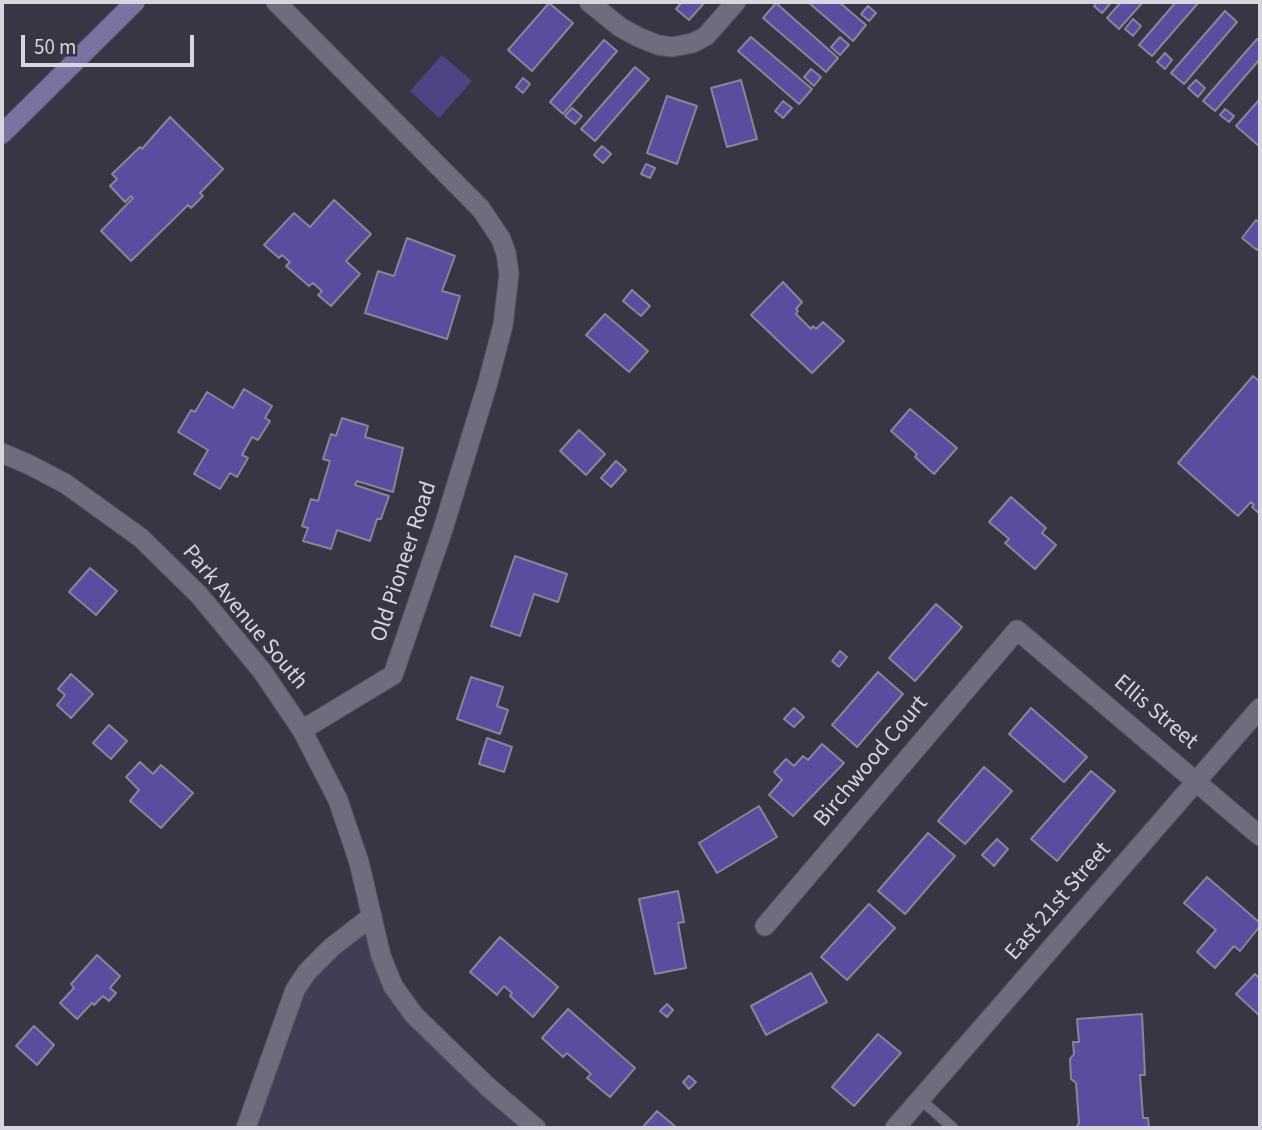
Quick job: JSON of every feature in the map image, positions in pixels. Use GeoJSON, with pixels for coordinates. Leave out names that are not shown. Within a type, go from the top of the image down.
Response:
{"type":"FeatureCollection","features":[{"type":"Feature","properties":{"kind":"main road"},"geometry":{"type":"LineString","coordinates":[[2,134],[135,2]]}},
{"type":"Feature","properties":{"kind":"street","name":"Old Pioneer Road"},"geometry":{"type":"LineString","coordinates":[[276,2],[481,209],[501,239],[509,274],[503,325],[488,382],[443,529],[393,675],[302,730]]}},
{"type":"Feature","properties":{"kind":"street"},"geometry":{"type":"LineString","coordinates":[[589,2],[620,27],[638,37],[672,47],[693,43],[706,36],[736,2]]}},
{"type":"Feature","properties":{"kind":"street","name":"Park Avenue South"},"geometry":{"type":"LineString","coordinates":[[2,453],[30,465],[74,490],[117,519],[156,551],[213,610],[279,694],[302,730]]}},
{"type":"Feature","properties":{"kind":"street","name":"Ellis Street"},"geometry":{"type":"LineString","coordinates":[[1017,630],[1260,836]]}},
{"type":"Feature","properties":{"kind":"street","name":"Birchwood Court"},"geometry":{"type":"LineString","coordinates":[[765,926],[1017,630]]}},
{"type":"Feature","properties":{"kind":"street","name":"East 21st Street"},"geometry":{"type":"LineString","coordinates":[[895,1128],[1260,708]]}},
{"type":"Feature","properties":{"kind":"street"},"geometry":{"type":"LineString","coordinates":[[302,730],[323,768],[343,814],[359,862],[384,966],[393,986],[409,1010],[487,1086],[536,1128]]}},
{"type":"Feature","properties":{"kind":"street"},"geometry":{"type":"LineString","coordinates":[[246,1128],[295,990],[307,972],[332,947],[372,916]]}},
{"type":"Feature","properties":{"kind":"lane"},"geometry":{"type":"LineString","coordinates":[[920,1099],[953,1128]]}},
{"type":"Feature","properties":{"kind":"shaded area"},"geometry":{"type":"Polygon","coordinates":[[[442,55],[472,81],[439,118],[410,91],[442,55]]]}},
{"type":"Feature","properties":{"kind":"shaded area"},"geometry":{"type":"Polygon","coordinates":[[[372,916],[401,998],[545,1128],[244,1128],[286,1011],[372,916]]]}},
{"type":"Feature","properties":{"kind":"building"},"geometry":{"type":"Polygon","coordinates":[[[682,2],[705,2],[689,20],[676,9],[682,2]]]}},
{"type":"Feature","properties":{"kind":"building"},"geometry":{"type":"Polygon","coordinates":[[[808,2],[839,2],[866,25],[853,41],[808,2]]]}},
{"type":"Feature","properties":{"kind":"building"},"geometry":{"type":"Polygon","coordinates":[[[1097,2],[1110,4],[1102,13],[1094,6],[1097,2]]]}},
{"type":"Feature","properties":{"kind":"building"},"geometry":{"type":"Polygon","coordinates":[[[1121,2],[1143,2],[1119,29],[1107,18],[1121,2]]]}},
{"type":"Feature","properties":{"kind":"building"},"geometry":{"type":"Polygon","coordinates":[[[1176,2],[1199,2],[1152,56],[1139,45],[1176,2]]]}},
{"type":"Feature","properties":{"kind":"building"},"geometry":{"type":"Polygon","coordinates":[[[549,3],[573,23],[532,71],[508,50],[549,3]]]}},
{"type":"Feature","properties":{"kind":"building"},"geometry":{"type":"Polygon","coordinates":[[[776,3],[838,58],[826,72],[763,18],[776,3]]]}},
{"type":"Feature","properties":{"kind":"building"},"geometry":{"type":"Polygon","coordinates":[[[868,6],[876,13],[869,21],[861,14],[868,6]]]}},
{"type":"Feature","properties":{"kind":"building"},"geometry":{"type":"Polygon","coordinates":[[[1225,11],[1237,22],[1184,84],[1171,73],[1225,11]]]}},
{"type":"Feature","properties":{"kind":"building"},"geometry":{"type":"Polygon","coordinates":[[[1133,19],[1141,26],[1133,36],[1125,29],[1133,19]]]}},
{"type":"Feature","properties":{"kind":"building"},"geometry":{"type":"Polygon","coordinates":[[[751,37],[812,89],[799,104],[738,51],[751,37]]]}},
{"type":"Feature","properties":{"kind":"building"},"geometry":{"type":"Polygon","coordinates":[[[840,37],[849,45],[840,55],[831,47],[840,37]]]}},
{"type":"Feature","properties":{"kind":"building"},"geometry":{"type":"Polygon","coordinates":[[[1257,39],[1260,42],[1260,59],[1215,111],[1203,101],[1257,39]]]}},
{"type":"Feature","properties":{"kind":"building"},"geometry":{"type":"Polygon","coordinates":[[[604,40],[617,51],[563,114],[550,102],[604,40]]]}},
{"type":"Feature","properties":{"kind":"building"},"geometry":{"type":"Polygon","coordinates":[[[1165,53],[1172,60],[1165,69],[1157,62],[1165,53]]]}},
{"type":"Feature","properties":{"kind":"building"},"geometry":{"type":"Polygon","coordinates":[[[635,67],[649,79],[595,141],[581,129],[635,67]]]}},
{"type":"Feature","properties":{"kind":"building"},"geometry":{"type":"Polygon","coordinates":[[[811,69],[821,77],[814,86],[804,77],[811,69]]]}},
{"type":"Feature","properties":{"kind":"building"},"geometry":{"type":"Polygon","coordinates":[[[523,78],[530,84],[523,93],[516,87],[523,78]]]}},
{"type":"Feature","properties":{"kind":"building"},"geometry":{"type":"Polygon","coordinates":[[[741,80],[757,139],[727,147],[711,88],[741,80]]]}},
{"type":"Feature","properties":{"kind":"building"},"geometry":{"type":"Polygon","coordinates":[[[1196,80],[1205,88],[1198,97],[1188,88],[1196,80]]]}},
{"type":"Feature","properties":{"kind":"building"},"geometry":{"type":"Polygon","coordinates":[[[667,96],[697,106],[677,164],[647,153],[667,96]]]}},
{"type":"Feature","properties":{"kind":"building"},"geometry":{"type":"Polygon","coordinates":[[[1260,99],[1260,145],[1259,146],[1236,126],[1260,99]]]}},
{"type":"Feature","properties":{"kind":"building"},"geometry":{"type":"Polygon","coordinates":[[[783,101],[792,108],[783,118],[775,111],[783,101]]]}},
{"type":"Feature","properties":{"kind":"building"},"geometry":{"type":"Polygon","coordinates":[[[572,108],[582,116],[575,124],[565,116],[572,108]]]}},
{"type":"Feature","properties":{"kind":"building"},"geometry":{"type":"Polygon","coordinates":[[[1225,109],[1234,116],[1229,122],[1220,115],[1225,109]]]}},
{"type":"Feature","properties":{"kind":"building"},"geometry":{"type":"Polygon","coordinates":[[[170,117],[223,169],[200,193],[203,196],[191,208],[188,205],[131,261],[101,231],[133,198],[131,196],[125,202],[110,186],[117,179],[112,174],[140,147],[142,149],[170,117]]]}},
{"type":"Feature","properties":{"kind":"building"},"geometry":{"type":"Polygon","coordinates":[[[602,146],[611,154],[603,163],[594,155],[602,146]]]}},
{"type":"Feature","properties":{"kind":"building"},"geometry":{"type":"Polygon","coordinates":[[[646,164],[655,168],[650,178],[641,174],[646,164]]]}},
{"type":"Feature","properties":{"kind":"building"},"geometry":{"type":"Polygon","coordinates":[[[334,200],[371,234],[346,261],[360,274],[331,306],[318,295],[322,291],[313,283],[309,286],[286,266],[290,262],[282,255],[279,258],[264,245],[294,213],[310,227],[334,200]]]}},
{"type":"Feature","properties":{"kind":"building"},"geometry":{"type":"Polygon","coordinates":[[[1256,220],[1260,223],[1260,246],[1257,250],[1242,238],[1256,220]]]}},
{"type":"Feature","properties":{"kind":"building"},"geometry":{"type":"Polygon","coordinates":[[[407,238],[455,256],[442,291],[460,296],[447,339],[365,313],[378,271],[394,276],[407,238]]]}},
{"type":"Feature","properties":{"kind":"building"},"geometry":{"type":"Polygon","coordinates":[[[783,282],[802,302],[796,309],[796,314],[811,329],[813,326],[816,329],[823,322],[844,341],[812,373],[751,315],[783,282]]]}},
{"type":"Feature","properties":{"kind":"building"},"geometry":{"type":"Polygon","coordinates":[[[632,290],[650,306],[641,316],[623,301],[632,290]]]}},
{"type":"Feature","properties":{"kind":"building"},"geometry":{"type":"Polygon","coordinates":[[[605,314],[648,351],[629,372],[586,335],[605,314]]]}},
{"type":"Feature","properties":{"kind":"building"},"geometry":{"type":"Polygon","coordinates":[[[1253,376],[1260,382],[1260,514],[1252,507],[1254,505],[1251,502],[1238,516],[1178,463],[1253,376]]]}},
{"type":"Feature","properties":{"kind":"building"},"geometry":{"type":"Polygon","coordinates":[[[244,389],[272,406],[265,418],[270,421],[258,440],[252,437],[242,455],[248,458],[237,477],[230,473],[220,489],[194,474],[208,450],[178,432],[191,410],[195,412],[207,392],[233,408],[244,389]]]}},
{"type":"Feature","properties":{"kind":"building"},"geometry":{"type":"Polygon","coordinates":[[[910,409],[957,448],[934,474],[915,457],[917,454],[891,431],[910,409]]]}},
{"type":"Feature","properties":{"kind":"building"},"geometry":{"type":"Polygon","coordinates":[[[342,418],[368,426],[365,437],[403,448],[393,492],[357,481],[355,485],[389,496],[381,519],[377,519],[370,541],[337,530],[331,549],[303,541],[308,528],[302,526],[311,499],[318,501],[330,461],[323,459],[331,434],[336,436],[342,418]]]}},
{"type":"Feature","properties":{"kind":"building"},"geometry":{"type":"Polygon","coordinates":[[[579,430],[605,454],[586,475],[560,451],[579,430]]]}},
{"type":"Feature","properties":{"kind":"building"},"geometry":{"type":"Polygon","coordinates":[[[616,461],[626,470],[611,487],[601,478],[616,461]]]}},
{"type":"Feature","properties":{"kind":"building"},"geometry":{"type":"Polygon","coordinates":[[[1011,497],[1046,528],[1042,533],[1056,545],[1035,569],[1005,543],[1009,539],[989,522],[1011,497]]]}},
{"type":"Feature","properties":{"kind":"building"},"geometry":{"type":"Polygon","coordinates":[[[515,556],[567,574],[558,602],[534,594],[520,636],[491,626],[515,556]]]}},
{"type":"Feature","properties":{"kind":"building"},"geometry":{"type":"Polygon","coordinates":[[[90,568],[117,591],[96,615],[69,592],[90,568]]]}},
{"type":"Feature","properties":{"kind":"building"},"geometry":{"type":"Polygon","coordinates":[[[936,604],[962,627],[915,681],[889,658],[936,604]]]}},
{"type":"Feature","properties":{"kind":"building"},"geometry":{"type":"Polygon","coordinates":[[[840,651],[847,657],[839,667],[832,661],[840,651]]]}},
{"type":"Feature","properties":{"kind":"building"},"geometry":{"type":"Polygon","coordinates":[[[878,672],[903,694],[857,747],[832,725],[878,672]]]}},
{"type":"Feature","properties":{"kind":"building"},"geometry":{"type":"Polygon","coordinates":[[[71,674],[93,694],[71,718],[57,705],[65,695],[58,689],[71,674]]]}},
{"type":"Feature","properties":{"kind":"building"},"geometry":{"type":"Polygon","coordinates":[[[471,677],[503,687],[497,706],[508,710],[500,734],[457,719],[471,677]]]}},
{"type":"Feature","properties":{"kind":"building"},"geometry":{"type":"Polygon","coordinates":[[[794,708],[804,717],[794,727],[784,719],[794,708]]]}},
{"type":"Feature","properties":{"kind":"building"},"geometry":{"type":"Polygon","coordinates":[[[1031,708],[1087,757],[1064,782],[1009,734],[1031,708]]]}},
{"type":"Feature","properties":{"kind":"building"},"geometry":{"type":"Polygon","coordinates":[[[109,725],[127,741],[111,759],[93,743],[109,725]]]}},
{"type":"Feature","properties":{"kind":"building"},"geometry":{"type":"Polygon","coordinates":[[[487,738],[512,747],[504,772],[479,764],[487,738]]]}},
{"type":"Feature","properties":{"kind":"building"},"geometry":{"type":"Polygon","coordinates":[[[822,744],[844,763],[793,816],[769,795],[782,780],[774,772],[786,759],[794,766],[803,756],[808,760],[822,744]]]}},
{"type":"Feature","properties":{"kind":"building"},"geometry":{"type":"Polygon","coordinates":[[[140,762],[153,774],[161,765],[193,793],[161,828],[130,801],[139,790],[126,777],[140,762]]]}},
{"type":"Feature","properties":{"kind":"building"},"geometry":{"type":"Polygon","coordinates":[[[984,767],[1012,791],[965,844],[938,821],[984,767]]]}},
{"type":"Feature","properties":{"kind":"building"},"geometry":{"type":"Polygon","coordinates":[[[1091,771],[1115,791],[1057,861],[1031,839],[1091,771]]]}},
{"type":"Feature","properties":{"kind":"building"},"geometry":{"type":"Polygon","coordinates":[[[759,806],[777,837],[717,873],[699,843],[759,806]]]}},
{"type":"Feature","properties":{"kind":"building"},"geometry":{"type":"Polygon","coordinates":[[[928,833],[955,856],[905,914],[878,891],[928,833]]]}},
{"type":"Feature","properties":{"kind":"building"},"geometry":{"type":"Polygon","coordinates":[[[997,839],[1008,849],[994,866],[982,855],[997,839]]]}},
{"type":"Feature","properties":{"kind":"building"},"geometry":{"type":"Polygon","coordinates":[[[1207,877],[1260,923],[1240,951],[1234,946],[1215,968],[1197,952],[1216,930],[1184,903],[1207,877]]]}},
{"type":"Feature","properties":{"kind":"building"},"geometry":{"type":"Polygon","coordinates":[[[678,891],[684,922],[678,923],[686,968],[655,974],[639,899],[678,891]]]}},
{"type":"Feature","properties":{"kind":"building"},"geometry":{"type":"Polygon","coordinates":[[[869,904],[895,928],[847,980],[821,957],[869,904]]]}},
{"type":"Feature","properties":{"kind":"building"},"geometry":{"type":"Polygon","coordinates":[[[500,937],[558,987],[533,1017],[510,996],[512,993],[504,986],[497,995],[470,972],[500,937]]]}},
{"type":"Feature","properties":{"kind":"building"},"geometry":{"type":"Polygon","coordinates":[[[97,955],[120,976],[110,988],[116,993],[109,1001],[103,996],[94,1005],[92,1003],[77,1019],[60,1003],[74,988],[71,984],[97,955]]]}},
{"type":"Feature","properties":{"kind":"building"},"geometry":{"type":"Polygon","coordinates":[[[811,973],[827,1002],[766,1035],[751,1006],[811,973]]]}},
{"type":"Feature","properties":{"kind":"building"},"geometry":{"type":"Polygon","coordinates":[[[1255,974],[1260,979],[1260,1016],[1236,994],[1255,974]]]}},
{"type":"Feature","properties":{"kind":"building"},"geometry":{"type":"Polygon","coordinates":[[[667,1004],[673,1010],[667,1017],[660,1011],[667,1004]]]}},
{"type":"Feature","properties":{"kind":"building"},"geometry":{"type":"Polygon","coordinates":[[[568,1009],[635,1068],[610,1097],[587,1078],[591,1074],[567,1053],[563,1057],[542,1038],[568,1009]]]}},
{"type":"Feature","properties":{"kind":"building"},"geometry":{"type":"Polygon","coordinates":[[[1142,1014],[1145,1075],[1140,1075],[1143,1118],[1148,1118],[1149,1128],[1076,1128],[1079,1123],[1076,1083],[1071,1079],[1070,1059],[1074,1054],[1073,1042],[1079,1042],[1077,1019],[1142,1014]]]}},
{"type":"Feature","properties":{"kind":"building"},"geometry":{"type":"Polygon","coordinates":[[[34,1026],[54,1045],[37,1065],[16,1046],[34,1026]]]}},
{"type":"Feature","properties":{"kind":"building"},"geometry":{"type":"Polygon","coordinates":[[[878,1034],[901,1053],[854,1106],[832,1087],[878,1034]]]}},
{"type":"Feature","properties":{"kind":"building"},"geometry":{"type":"Polygon","coordinates":[[[689,1076],[696,1082],[689,1089],[683,1082],[689,1076]]]}},
{"type":"Feature","properties":{"kind":"building"},"geometry":{"type":"Polygon","coordinates":[[[657,1111],[677,1128],[642,1128],[657,1111]]]}}]}
